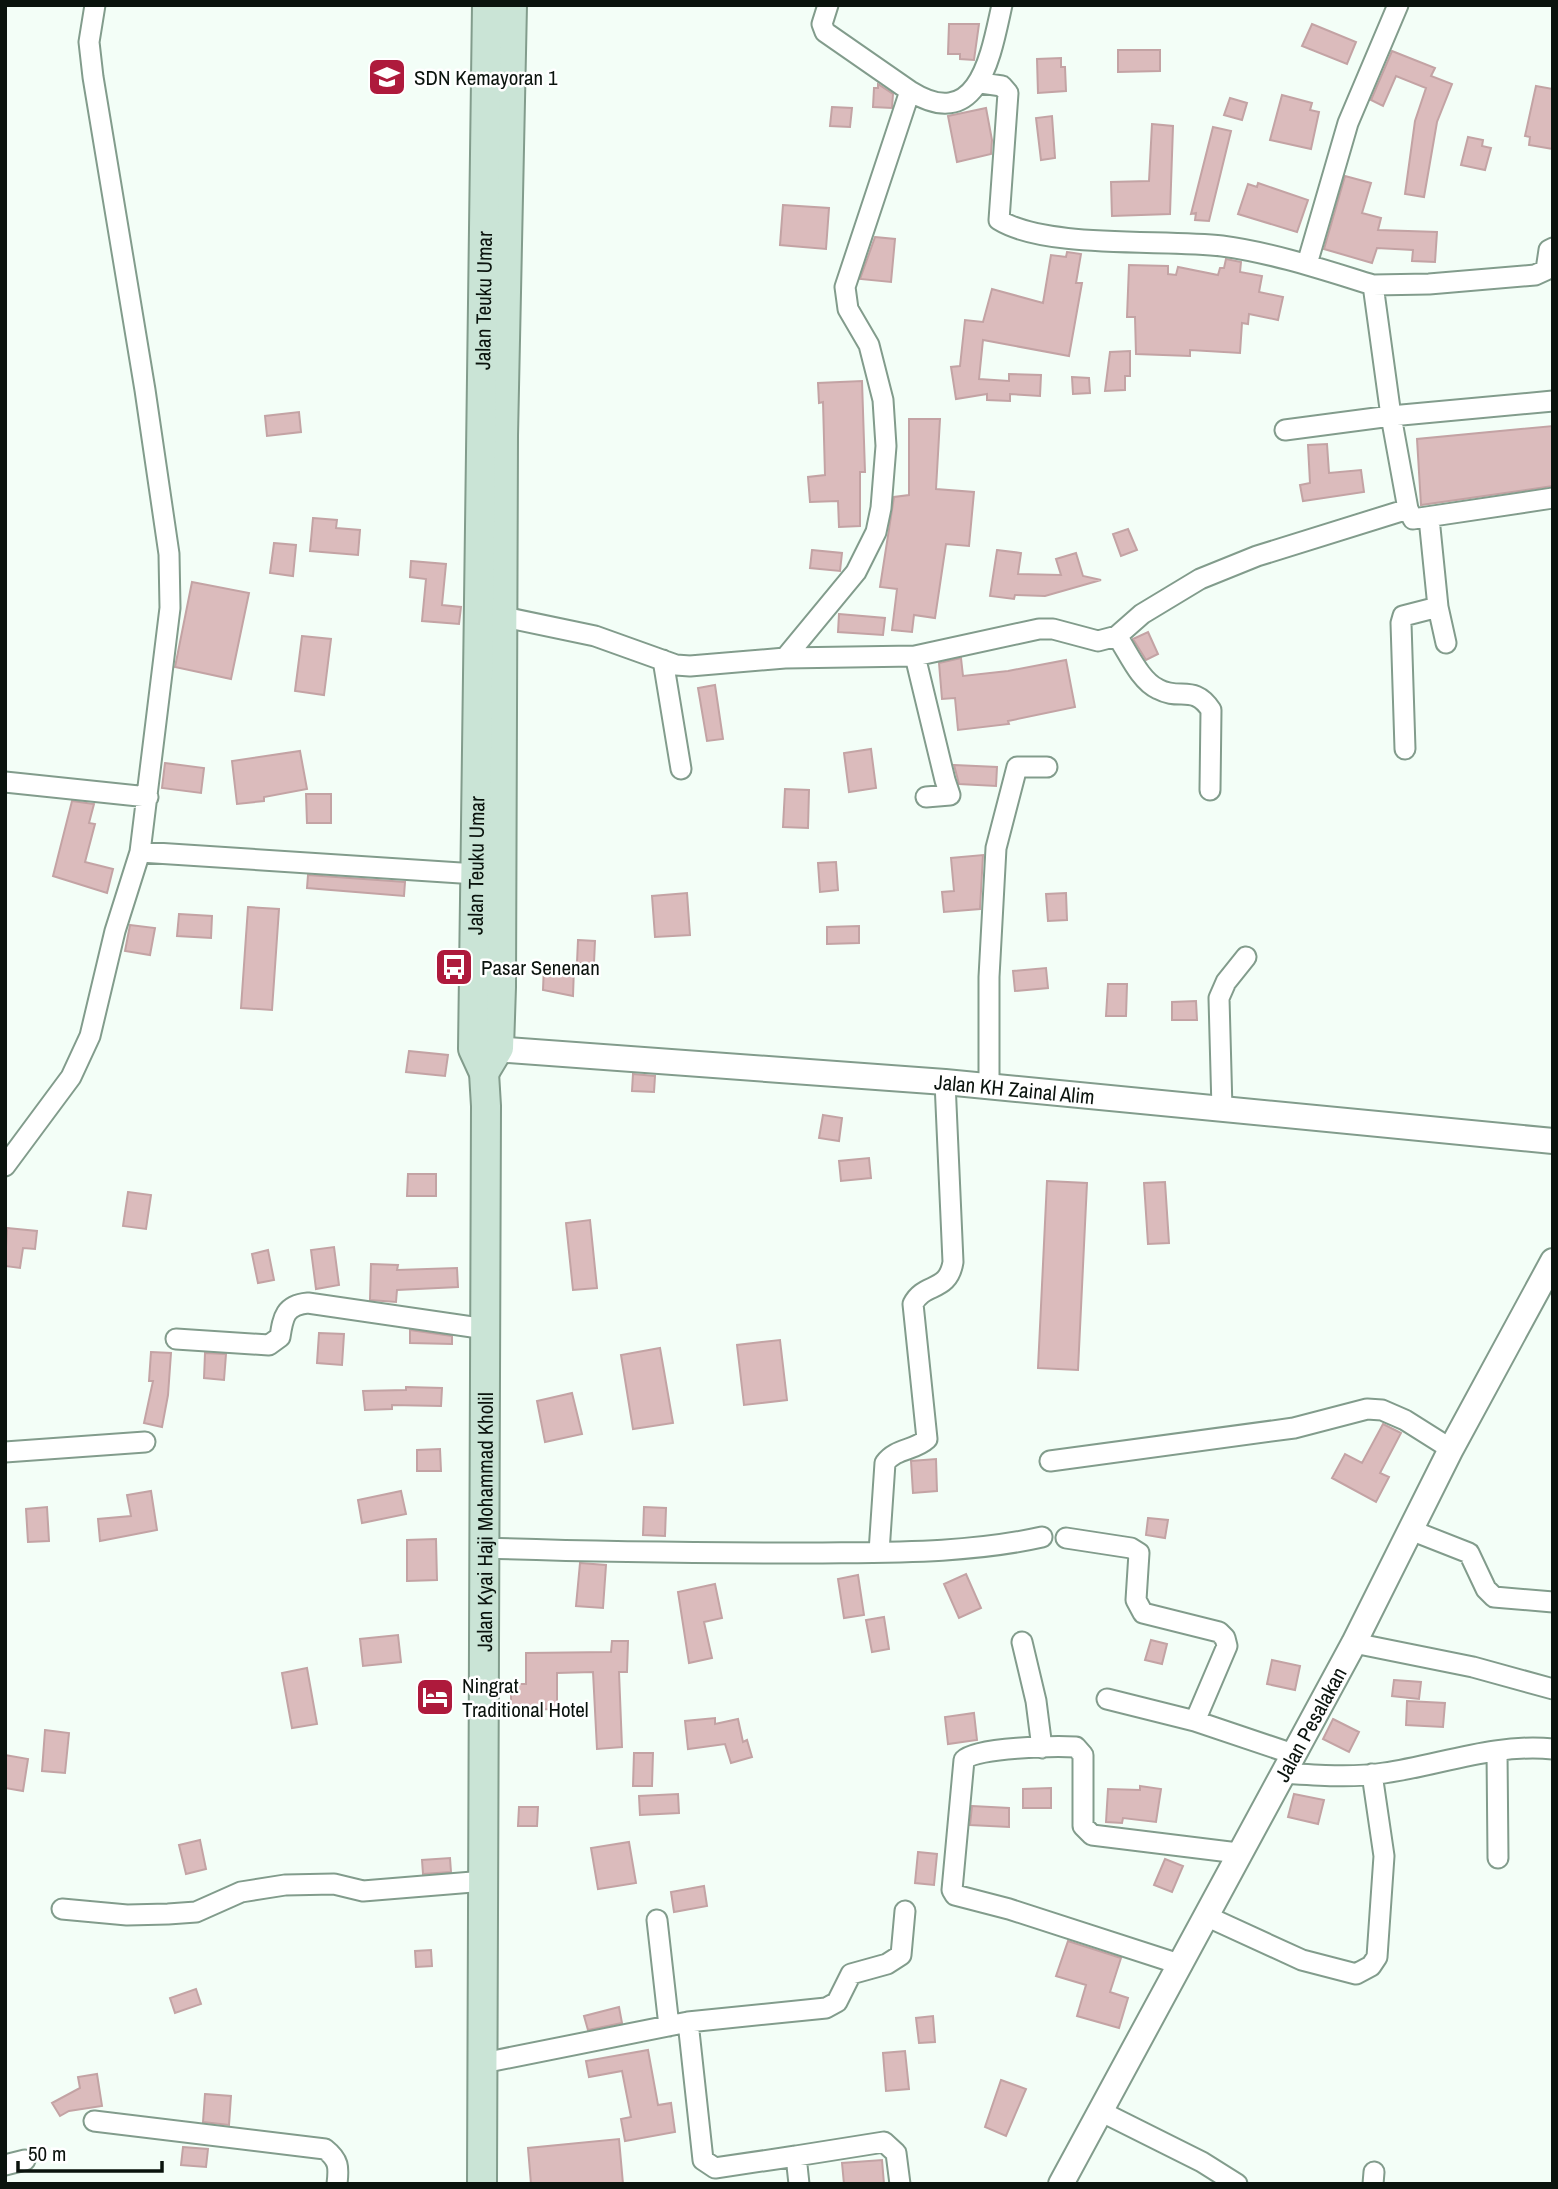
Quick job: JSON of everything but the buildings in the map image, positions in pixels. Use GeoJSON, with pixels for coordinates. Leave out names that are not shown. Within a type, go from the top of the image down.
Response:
{"type":"FeatureCollection","features":[{"type":"Feature","properties":{"kind":"main road","name":"Jalan Teuku Umar"},"geometry":{"type":"LineString","coordinates":[[485,1056],[504,617],[492,518],[487,5]]}},
{"type":"Feature","properties":{"kind":"main road","name":"Jalan Teuku Umar"},"geometry":{"type":"LineString","coordinates":[[485,1056],[476,874],[512,5]]}},
{"type":"Feature","properties":{"kind":"main road","name":"Jalan Kyai Haji Mohammad Kholil"},"geometry":{"type":"LineString","coordinates":[[482,2184],[486,1548],[485,1056]]}},
{"type":"Feature","properties":{"kind":"street"},"geometry":{"type":"LineString","coordinates":[[5,1166],[71,1077],[90,1036],[115,932],[139,852],[170,608],[169,554],[145,390],[93,77],[89,42],[95,5]]}},
{"type":"Feature","properties":{"kind":"street"},"geometry":{"type":"LineString","coordinates":[[828,5],[822,24],[825,32],[926,101],[941,103],[972,94],[981,83],[1002,5]]}},
{"type":"Feature","properties":{"kind":"street"},"geometry":{"type":"LineString","coordinates":[[1307,264],[1348,123],[1398,5]]}},
{"type":"Feature","properties":{"kind":"street"},"geometry":{"type":"LineString","coordinates":[[981,83],[1002,86],[1008,93],[999,220],[1011,227],[1055,237],[1222,246],[1307,264],[1373,285],[1429,285],[1535,275],[1546,270],[1549,250],[1553,248]]}},
{"type":"Feature","properties":{"kind":"street"},"geometry":{"type":"LineString","coordinates":[[785,658],[856,572],[876,532],[886,446],[883,400],[869,345],[848,309],[845,287],[910,91]]}},
{"type":"Feature","properties":{"kind":"street"},"geometry":{"type":"LineString","coordinates":[[1373,285],[1391,416],[1408,509],[1413,519],[1553,498]]}},
{"type":"Feature","properties":{"kind":"street"},"geometry":{"type":"LineString","coordinates":[[1285,430],[1391,416],[1553,401]]}},
{"type":"Feature","properties":{"kind":"street"},"geometry":{"type":"LineString","coordinates":[[504,617],[596,636],[663,660],[690,666],[785,658],[915,656],[1039,629],[1053,629],[1098,641],[1117,636],[1142,614],[1200,579],[1257,556],[1408,509]]}},
{"type":"Feature","properties":{"kind":"street"},"geometry":{"type":"LineString","coordinates":[[1429,518],[1437,607],[1446,643]]}},
{"type":"Feature","properties":{"kind":"street"},"geometry":{"type":"LineString","coordinates":[[1405,749],[1401,623],[1403,616],[1437,607]]}},
{"type":"Feature","properties":{"kind":"street"},"geometry":{"type":"LineString","coordinates":[[1117,636],[1146,680],[1156,689],[1197,694],[1211,710],[1210,790]]}},
{"type":"Feature","properties":{"kind":"street"},"geometry":{"type":"LineString","coordinates":[[915,656],[950,788],[950,795],[926,797]]}},
{"type":"Feature","properties":{"kind":"street"},"geometry":{"type":"LineString","coordinates":[[663,660],[681,769]]}},
{"type":"Feature","properties":{"kind":"street"},"geometry":{"type":"LineString","coordinates":[[989,1086],[989,977],[996,848],[1017,767],[1047,767]]}},
{"type":"Feature","properties":{"kind":"street"},"geometry":{"type":"LineString","coordinates":[[5,782],[148,797]]}},
{"type":"Feature","properties":{"kind":"street"},"geometry":{"type":"LineString","coordinates":[[139,852],[476,874]]}},
{"type":"Feature","properties":{"kind":"street"},"geometry":{"type":"LineString","coordinates":[[1222,1109],[1219,998],[1226,982],[1246,957]]}},
{"type":"Feature","properties":{"kind":"street","name":"Jalan KH Zainal Alim"},"geometry":{"type":"LineString","coordinates":[[485,1056],[945,1082],[1553,1141]]}},
{"type":"Feature","properties":{"kind":"street"},"geometry":{"type":"LineString","coordinates":[[879,1552],[885,1463],[898,1452],[920,1445],[927,1439],[913,1304],[921,1294],[945,1282],[951,1274],[953,1262],[945,1082]]}},
{"type":"Feature","properties":{"kind":"street","name":"Jalan Pesalakan"},"geometry":{"type":"LineString","coordinates":[[1061,2184],[1182,1965],[1238,1853],[1354,1643],[1413,1531],[1451,1450],[1553,1261]]}},
{"type":"Feature","properties":{"kind":"street"},"geometry":{"type":"LineString","coordinates":[[176,1339],[268,1345],[280,1337],[283,1315],[290,1307],[308,1303],[486,1329]]}},
{"type":"Feature","properties":{"kind":"street"},"geometry":{"type":"LineString","coordinates":[[1050,1461],[1294,1428],[1367,1409],[1382,1410],[1405,1420],[1451,1450]]}},
{"type":"Feature","properties":{"kind":"street"},"geometry":{"type":"LineString","coordinates":[[5,1452],[145,1442]]}},
{"type":"Feature","properties":{"kind":"street"},"geometry":{"type":"LineString","coordinates":[[1413,1531],[1461,1547],[1469,1553],[1486,1589],[1494,1597],[1553,1602]]}},
{"type":"Feature","properties":{"kind":"street"},"geometry":{"type":"LineString","coordinates":[[486,1548],[641,1553],[879,1552],[995,1546],[1042,1537]]}},
{"type":"Feature","properties":{"kind":"street"},"geometry":{"type":"LineString","coordinates":[[1066,1538],[1131,1548],[1139,1553],[1136,1600],[1143,1613],[1219,1632],[1225,1638],[1227,1646],[1195,1721]]}},
{"type":"Feature","properties":{"kind":"street"},"geometry":{"type":"LineString","coordinates":[[1022,1642],[1036,1701],[1042,1748]]}},
{"type":"Feature","properties":{"kind":"street"},"geometry":{"type":"LineString","coordinates":[[1354,1643],[1473,1667],[1553,1689]]}},
{"type":"Feature","properties":{"kind":"street"},"geometry":{"type":"LineString","coordinates":[[1107,1699],[1195,1721],[1288,1764],[1373,1774],[1497,1751],[1553,1749]]}},
{"type":"Feature","properties":{"kind":"street"},"geometry":{"type":"LineString","coordinates":[[1182,1965],[953,1893],[965,1758],[992,1752],[1076,1747],[1081,1750],[1083,1826],[1092,1835],[1238,1853]]}},
{"type":"Feature","properties":{"kind":"street"},"geometry":{"type":"LineString","coordinates":[[1497,1751],[1498,1858]]}},
{"type":"Feature","properties":{"kind":"street"},"geometry":{"type":"LineString","coordinates":[[1206,1916],[1302,1960],[1356,1974],[1371,1966],[1377,1957],[1384,1856],[1373,1774]]}},
{"type":"Feature","properties":{"kind":"street"},"geometry":{"type":"LineString","coordinates":[[62,1909],[127,1915],[168,1914],[196,1912],[241,1892],[285,1885],[334,1884],[377,1891],[485,1881]]}},
{"type":"Feature","properties":{"kind":"street"},"geometry":{"type":"LineString","coordinates":[[483,2063],[678,2024],[832,2005],[851,1974],[887,1964],[901,1955],[905,1911]]}},
{"type":"Feature","properties":{"kind":"street"},"geometry":{"type":"LineString","coordinates":[[657,1920],[703,2160],[715,2168],[884,2142],[896,2153],[900,2184]]}},
{"type":"Feature","properties":{"kind":"street"},"geometry":{"type":"LineString","coordinates":[[1102,2112],[1202,2162],[1237,2184]]}},
{"type":"Feature","properties":{"kind":"street"},"geometry":{"type":"LineString","coordinates":[[94,2121],[325,2149],[335,2157],[339,2166],[338,2184]]}},
{"type":"Feature","properties":{"kind":"street"},"geometry":{"type":"LineString","coordinates":[[796,2156],[799,2184]]}},
{"type":"Feature","properties":{"kind":"street"},"geometry":{"type":"LineString","coordinates":[[5,2165],[25,2160]]}},
{"type":"Feature","properties":{"kind":"place","name":"SDN Kemayoran 1"},"geometry":{"type":"Point","coordinates":[387,77]}},
{"type":"Feature","properties":{"kind":"place","name":"Pasar Senenan"},"geometry":{"type":"Point","coordinates":[454,967]}},
{"type":"Feature","properties":{"kind":"place","name":"Ningrat Traditional Hotel"},"geometry":{"type":"Point","coordinates":[435,1697]}}]}
